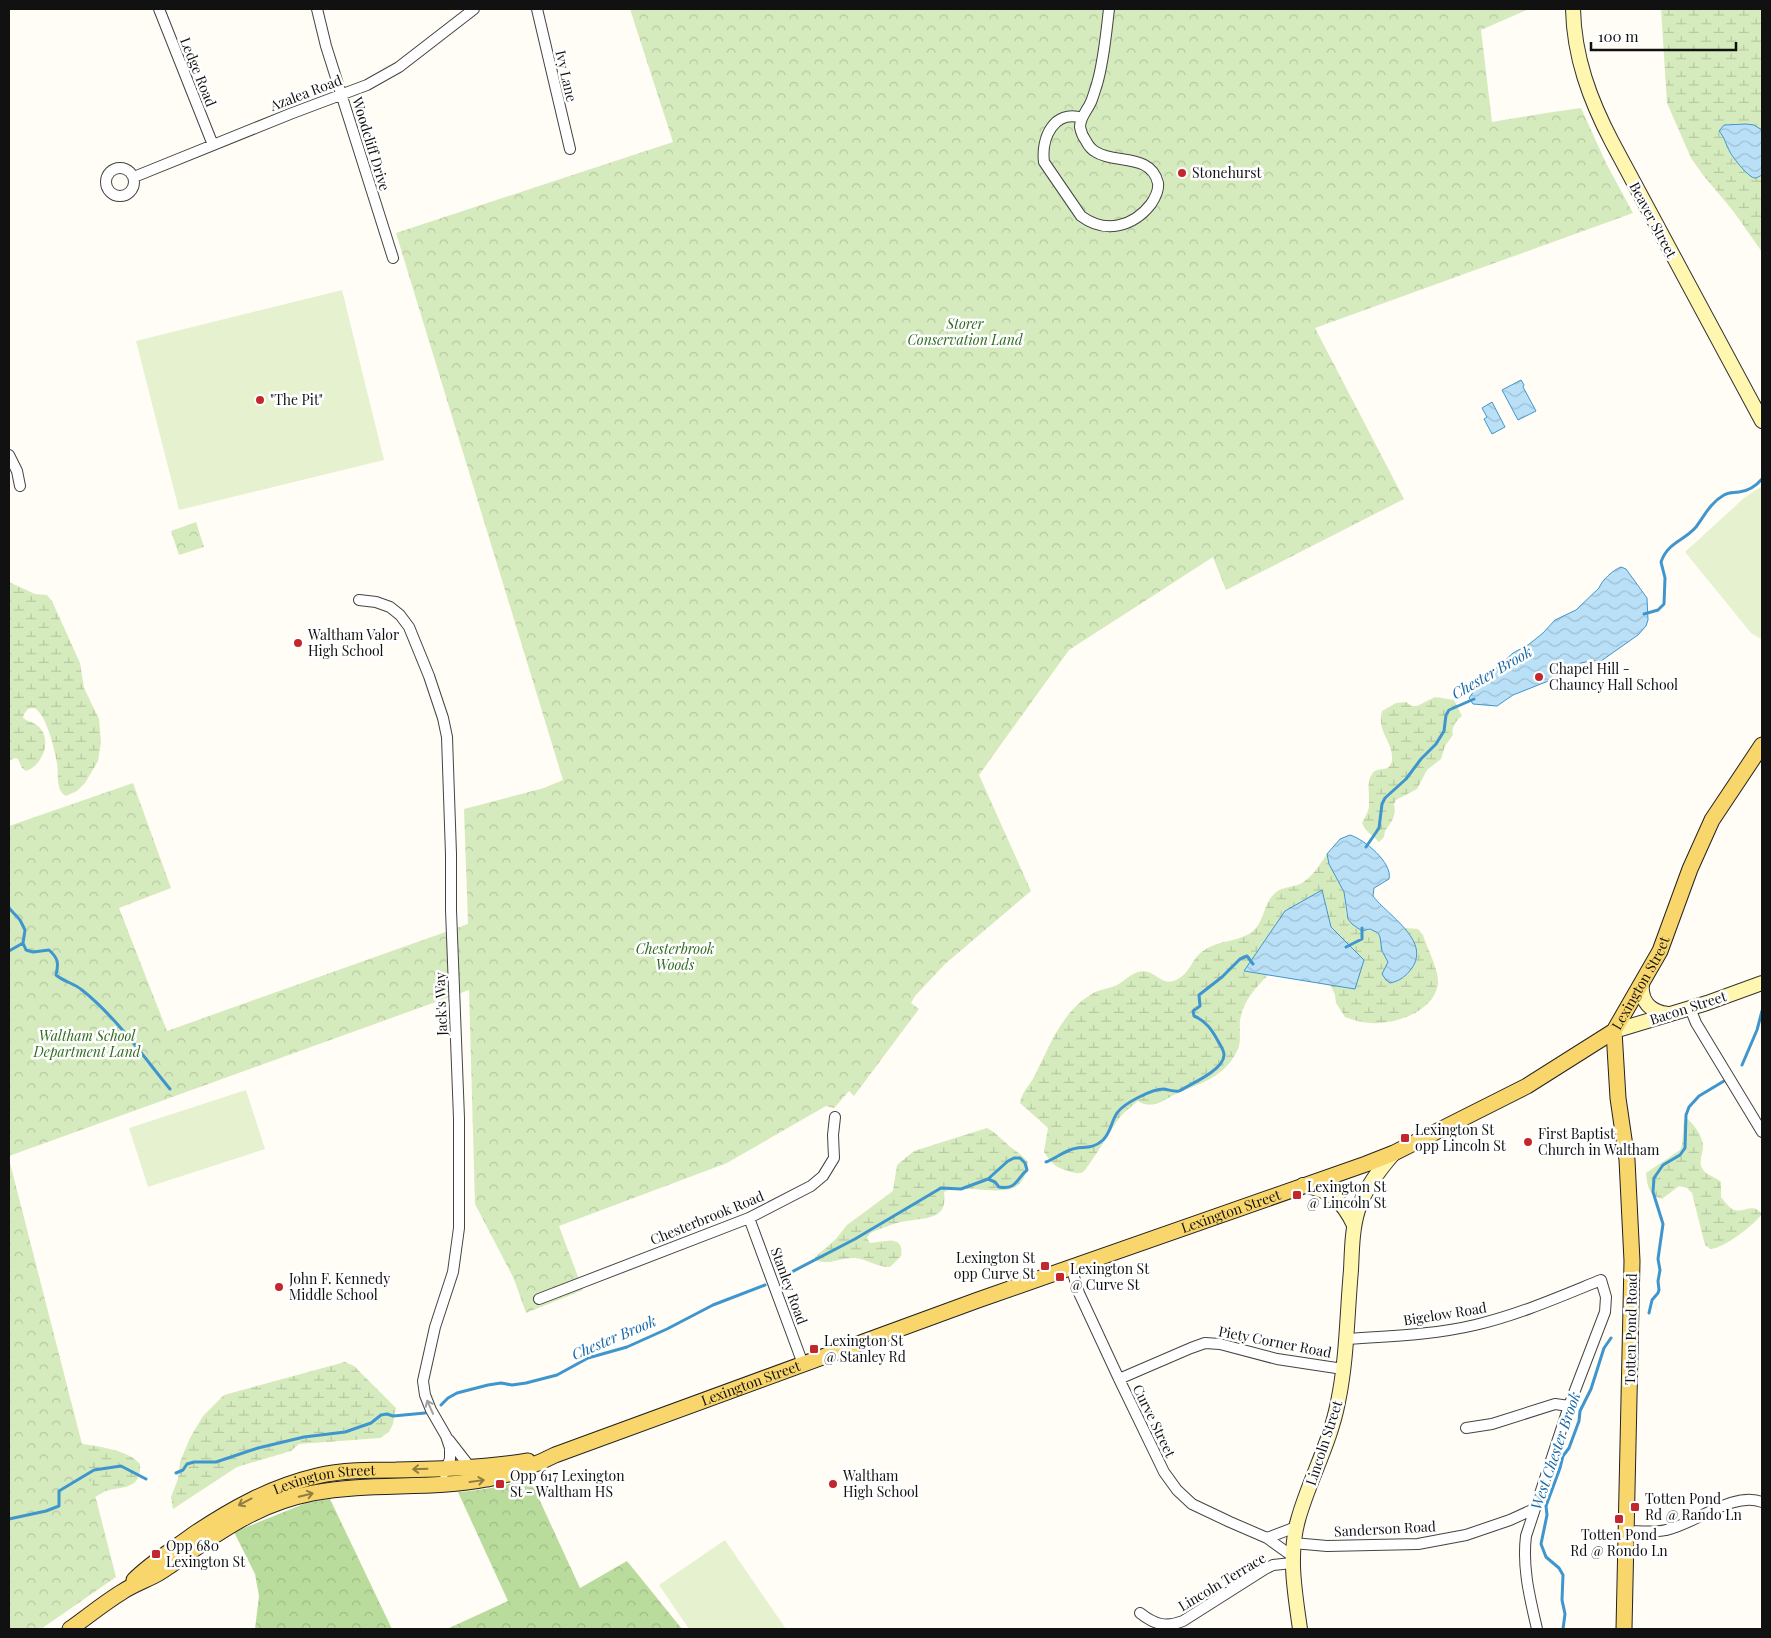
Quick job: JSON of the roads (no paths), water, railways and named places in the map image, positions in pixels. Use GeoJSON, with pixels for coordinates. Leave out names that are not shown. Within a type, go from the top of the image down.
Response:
{"type":"FeatureCollection","features":[{"type":"Feature","properties":{"kind":"main road","name":"Beaver Street"},"geometry":{"type":"LineString","coordinates":[[1573,9],[1577,54],[1592,102],[1762,420]]}},
{"type":"Feature","properties":{"kind":"main road","name":"Lexington Street"},"geometry":{"type":"LineString","coordinates":[[124,1590],[159,1573],[226,1527],[273,1504],[311,1493],[336,1489],[441,1484],[487,1480],[510,1474],[555,1455],[803,1364],[1394,1153],[1527,1086],[1614,1031],[1663,942],[1686,880],[1712,820],[1762,745]]}},
{"type":"Feature","properties":{"kind":"main road"},"geometry":{"type":"LineString","coordinates":[[1642,983],[1642,995],[1648,1005],[1657,1012],[1669,1014]]}},
{"type":"Feature","properties":{"kind":"main road","name":"Bacon Street"},"geometry":{"type":"LineString","coordinates":[[1614,1031],[1690,1008],[1762,983]]}},
{"type":"Feature","properties":{"kind":"main road","name":"Totten Pond Road"},"geometry":{"type":"LineString","coordinates":[[1614,1031],[1617,1092],[1627,1160],[1632,1248],[1624,1629]]}},
{"type":"Feature","properties":{"kind":"main road","name":"Lincoln Street"},"geometry":{"type":"LineString","coordinates":[[1300,1629],[1293,1554],[1296,1527],[1334,1422],[1339,1402],[1354,1225],[1364,1195],[1375,1176],[1394,1153]]}},
{"type":"Feature","properties":{"kind":"main road"},"geometry":{"type":"LineString","coordinates":[[1303,1185],[1318,1188],[1331,1194],[1348,1213],[1354,1225]]}},
{"type":"Feature","properties":{"kind":"main road","name":"Lexington Street"},"geometry":{"type":"LineString","coordinates":[[70,1629],[124,1590],[152,1564],[200,1530],[227,1512],[270,1490],[318,1476],[348,1472],[470,1467],[517,1463],[555,1455]]}},
{"type":"Feature","properties":{"kind":"street","name":"Ledge Road"},"geometry":{"type":"LineString","coordinates":[[159,9],[214,145]]}},
{"type":"Feature","properties":{"kind":"street","name":"Woodcliff Drive"},"geometry":{"type":"LineString","coordinates":[[317,9],[324,40],[393,258]]}},
{"type":"Feature","properties":{"kind":"street","name":"Azalea Road"},"geometry":{"type":"LineString","coordinates":[[134,178],[367,85],[399,67],[474,9]]}},
{"type":"Feature","properties":{"kind":"street","name":"Ivy Lane"},"geometry":{"type":"LineString","coordinates":[[537,9],[570,149]]}},
{"type":"Feature","properties":{"kind":"street"},"geometry":{"type":"LineString","coordinates":[[1082,118],[1073,115],[1063,117],[1055,123],[1042,152],[1044,162],[1081,216],[1089,223],[1103,226],[1118,226],[1132,221],[1145,211],[1157,193],[1158,183],[1154,174],[1145,166],[1135,161],[1104,156],[1096,152],[1089,146],[1080,127],[1098,82],[1109,9]]}},
{"type":"Feature","properties":{"kind":"street"},"geometry":{"type":"LineString","coordinates":[[9,455],[17,471],[20,486]]}},
{"type":"Feature","properties":{"kind":"street","name":"Jack's Way"},"geometry":{"type":"LineString","coordinates":[[359,600],[376,602],[390,607],[400,615],[409,627],[429,676],[447,737],[452,854],[451,910],[460,1172],[460,1228],[453,1272],[435,1327],[423,1382],[425,1395],[431,1410],[446,1436],[470,1467]]}},
{"type":"Feature","properties":{"kind":"street"},"geometry":{"type":"LineString","coordinates":[[1690,1008],[1696,1023],[1762,1132]]}},
{"type":"Feature","properties":{"kind":"street","name":"Chesterbrook Road"},"geometry":{"type":"LineString","coordinates":[[538,1299],[749,1218],[810,1186],[823,1176],[834,1158],[833,1135],[835,1117]]}},
{"type":"Feature","properties":{"kind":"street","name":"Stanley Road"},"geometry":{"type":"LineString","coordinates":[[749,1218],[803,1364]]}},
{"type":"Feature","properties":{"kind":"street","name":"Curve Street"},"geometry":{"type":"LineString","coordinates":[[1071,1267],[1079,1293],[1119,1379],[1164,1472],[1177,1490],[1192,1504],[1267,1538],[1293,1554]]}},
{"type":"Feature","properties":{"kind":"street","name":"Bigelow Road"},"geometry":{"type":"LineString","coordinates":[[1345,1339],[1444,1331],[1473,1326],[1510,1316],[1601,1280],[1606,1297],[1605,1312],[1570,1406]]}},
{"type":"Feature","properties":{"kind":"street","name":"Piety Corner Road"},"geometry":{"type":"LineString","coordinates":[[1119,1379],[1205,1343],[1220,1344],[1277,1359],[1343,1369]]}},
{"type":"Feature","properties":{"kind":"street"},"geometry":{"type":"LineString","coordinates":[[1466,1428],[1492,1424],[1555,1404],[1570,1406],[1526,1536],[1524,1554],[1525,1574],[1537,1629]]}},
{"type":"Feature","properties":{"kind":"street","name":"Jack's Way"},"geometry":{"type":"LineString","coordinates":[[441,1484],[450,1459],[450,1448],[446,1436]]}},
{"type":"Feature","properties":{"kind":"street"},"geometry":{"type":"LineString","coordinates":[[1626,1531],[1664,1530],[1680,1526],[1728,1503],[1744,1501],[1762,1502]]}},
{"type":"Feature","properties":{"kind":"street","name":"Sanderson Road"},"geometry":{"type":"LineString","coordinates":[[1293,1554],[1327,1546],[1418,1544],[1466,1535],[1510,1520],[1534,1509]]}},
{"type":"Feature","properties":{"kind":"street"},"geometry":{"type":"LineString","coordinates":[[1267,1538],[1296,1527]]}},
{"type":"Feature","properties":{"kind":"street","name":"Lincoln Terrace"},"geometry":{"type":"LineString","coordinates":[[1140,1613],[1149,1620],[1163,1626],[1183,1622],[1265,1569],[1293,1554]]}},
{"type":"Feature","properties":{"kind":"water"},"geometry":{"type":"Polygon","coordinates":[[[1724,125],[1754,125],[1762,130],[1762,175],[1756,178],[1749,175],[1738,163],[1719,131],[1724,125]]]}},
{"type":"Feature","properties":{"kind":"water"},"geometry":{"type":"Polygon","coordinates":[[[1521,380],[1536,411],[1518,420],[1502,390],[1521,380]]]}},
{"type":"Feature","properties":{"kind":"water"},"geometry":{"type":"Polygon","coordinates":[[[1492,402],[1505,427],[1492,434],[1484,419],[1487,417],[1482,408],[1492,402]]]}},
{"type":"Feature","properties":{"kind":"water"},"geometry":{"type":"Polygon","coordinates":[[[1621,567],[1626,569],[1647,598],[1648,620],[1646,626],[1638,635],[1601,661],[1581,663],[1556,678],[1513,695],[1497,706],[1473,704],[1469,698],[1491,673],[1513,653],[1528,645],[1543,633],[1555,620],[1576,610],[1599,588],[1608,576],[1621,567]]]}},
{"type":"Feature","properties":{"kind":"water"},"geometry":{"type":"Polygon","coordinates":[[[1350,835],[1370,846],[1387,866],[1389,879],[1374,888],[1373,896],[1405,929],[1412,938],[1416,948],[1416,958],[1412,968],[1402,978],[1394,982],[1390,983],[1382,974],[1388,962],[1382,951],[1378,933],[1370,929],[1362,931],[1348,919],[1344,892],[1329,864],[1327,854],[1340,839],[1350,835]]]}},
{"type":"Feature","properties":{"kind":"water"},"geometry":{"type":"Polygon","coordinates":[[[1322,890],[1331,927],[1364,960],[1355,989],[1244,971],[1285,911],[1322,890]]]}},
{"type":"Feature","properties":{"kind":"waterway","name":"Chester Brook"},"geometry":{"type":"LineString","coordinates":[[1644,614],[1658,610],[1664,604],[1665,578],[1661,562],[1668,550],[1696,527],[1708,509],[1719,498],[1728,493],[1749,489],[1762,479]]}},
{"type":"Feature","properties":{"kind":"waterway","name":"Chester Brook"},"geometry":{"type":"LineString","coordinates":[[1366,847],[1379,828],[1382,804],[1385,798],[1406,779],[1421,759],[1436,744],[1444,731],[1446,715],[1449,710],[1474,699]]}},
{"type":"Feature","properties":{"kind":"waterway"},"geometry":{"type":"LineString","coordinates":[[9,908],[20,920],[25,930],[23,943],[26,950],[33,952],[49,950],[57,961],[56,975],[79,988],[94,1000],[128,1037],[170,1089]]}},
{"type":"Feature","properties":{"kind":"waterway","name":"Chester Brook"},"geometry":{"type":"LineString","coordinates":[[1346,947],[1362,939],[1362,928]]}},
{"type":"Feature","properties":{"kind":"waterway"},"geometry":{"type":"LineString","coordinates":[[9,951],[23,943]]}},
{"type":"Feature","properties":{"kind":"waterway","name":"Chester Brook"},"geometry":{"type":"LineString","coordinates":[[1046,1162],[1070,1150],[1090,1147],[1099,1143],[1108,1134],[1117,1113],[1132,1101],[1159,1090],[1179,1091],[1206,1076],[1219,1066],[1223,1061],[1223,1049],[1211,1030],[1202,1020],[1194,1016],[1193,1011],[1200,1006],[1199,995],[1222,977],[1240,959],[1247,956],[1253,964]]}},
{"type":"Feature","properties":{"kind":"waterway","name":"West Chester Brook"},"geometry":{"type":"LineString","coordinates":[[1742,1065],[1757,1030],[1762,1011]]}},
{"type":"Feature","properties":{"kind":"waterway","name":"West Chester Brook"},"geometry":{"type":"LineString","coordinates":[[1649,1313],[1652,1300],[1659,1290],[1660,1270],[1658,1259],[1663,1224],[1653,1192],[1654,1178],[1663,1165],[1680,1155],[1685,1148],[1686,1115],[1689,1107],[1699,1096],[1724,1081]]}},
{"type":"Feature","properties":{"kind":"waterway","name":"Chester Brook"},"geometry":{"type":"LineString","coordinates":[[782,1277],[855,1239],[941,1188],[961,1189],[988,1179],[1014,1158],[1020,1158],[1025,1163],[1027,1170],[1016,1183],[1009,1187],[999,1187],[995,1182],[988,1179]]}},
{"type":"Feature","properties":{"kind":"waterway","name":"Chester Brook"},"geometry":{"type":"LineString","coordinates":[[441,1405],[457,1393],[488,1385],[526,1383],[557,1375],[588,1358],[627,1347],[713,1305],[765,1285]]}},
{"type":"Feature","properties":{"kind":"waterway","name":"West Chester Brook"},"geometry":{"type":"LineString","coordinates":[[1563,1629],[1565,1614],[1562,1600],[1563,1575],[1559,1568],[1546,1557],[1541,1544],[1547,1515],[1546,1506],[1563,1456],[1569,1448],[1579,1421],[1580,1411],[1591,1389],[1604,1348],[1611,1338]]}},
{"type":"Feature","properties":{"kind":"waterway","name":"Chester Brook"},"geometry":{"type":"LineString","coordinates":[[176,1473],[183,1470],[187,1464],[194,1462],[216,1462],[258,1448],[304,1437],[345,1432],[371,1423],[381,1415],[393,1416],[425,1413]]}},
{"type":"Feature","properties":{"kind":"waterway","name":"Chester Brook"},"geometry":{"type":"LineString","coordinates":[[9,1519],[46,1511],[59,1506],[59,1491],[94,1470],[121,1466],[146,1479]]}},
{"type":"Feature","properties":{"kind":"place","name":"Stonehurst"},"geometry":{"type":"Point","coordinates":[1182,173]}},
{"type":"Feature","properties":{"kind":"place","name":"\"The Pit\""},"geometry":{"type":"Point","coordinates":[260,400]}},
{"type":"Feature","properties":{"kind":"place","name":"Waltham Valor High School"},"geometry":{"type":"Point","coordinates":[298,643]}},
{"type":"Feature","properties":{"kind":"place","name":"Chapel Hill - Chauncy Hall School"},"geometry":{"type":"Point","coordinates":[1539,677]}},
{"type":"Feature","properties":{"kind":"place","name":"Lexington St opp Lincoln St"},"geometry":{"type":"Point","coordinates":[1405,1138]}},
{"type":"Feature","properties":{"kind":"place","name":"First Baptist Church in Waltham"},"geometry":{"type":"Point","coordinates":[1528,1142]}},
{"type":"Feature","properties":{"kind":"place","name":"Lexington St @ Lincoln St"},"geometry":{"type":"Point","coordinates":[1297,1195]}},
{"type":"Feature","properties":{"kind":"place","name":"Lexington St opp Curve St"},"geometry":{"type":"Point","coordinates":[1045,1266]}},
{"type":"Feature","properties":{"kind":"place","name":"Lexington St @ Curve St"},"geometry":{"type":"Point","coordinates":[1060,1277]}},
{"type":"Feature","properties":{"kind":"place","name":"John F. Kennedy Middle School"},"geometry":{"type":"Point","coordinates":[279,1287]}},
{"type":"Feature","properties":{"kind":"place","name":"Lexington St @ Stanley Rd"},"geometry":{"type":"Point","coordinates":[814,1349]}},
{"type":"Feature","properties":{"kind":"place","name":"Opp 617 Lexington St - Waltham HS"},"geometry":{"type":"Point","coordinates":[500,1484]}},
{"type":"Feature","properties":{"kind":"place","name":"Waltham High School"},"geometry":{"type":"Point","coordinates":[833,1484]}},
{"type":"Feature","properties":{"kind":"place","name":"Totten Pond Rd @ Rando Ln"},"geometry":{"type":"Point","coordinates":[1635,1507]}},
{"type":"Feature","properties":{"kind":"place","name":"Totten Pond Rd @ Rondo Ln"},"geometry":{"type":"Point","coordinates":[1619,1519]}},
{"type":"Feature","properties":{"kind":"place","name":"Opp 680 Lexington St"},"geometry":{"type":"Point","coordinates":[156,1554]}},
{"type":"Feature","properties":{"kind":"park label","name":"Storer Conservation Land"},"geometry":{"type":"Point","coordinates":[965,332]}},
{"type":"Feature","properties":{"kind":"park label","name":"Chesterbrook Woods"},"geometry":{"type":"Point","coordinates":[675,958]}},
{"type":"Feature","properties":{"kind":"park label","name":"Waltham School Department Land"},"geometry":{"type":"Point","coordinates":[87,1044]}}]}
